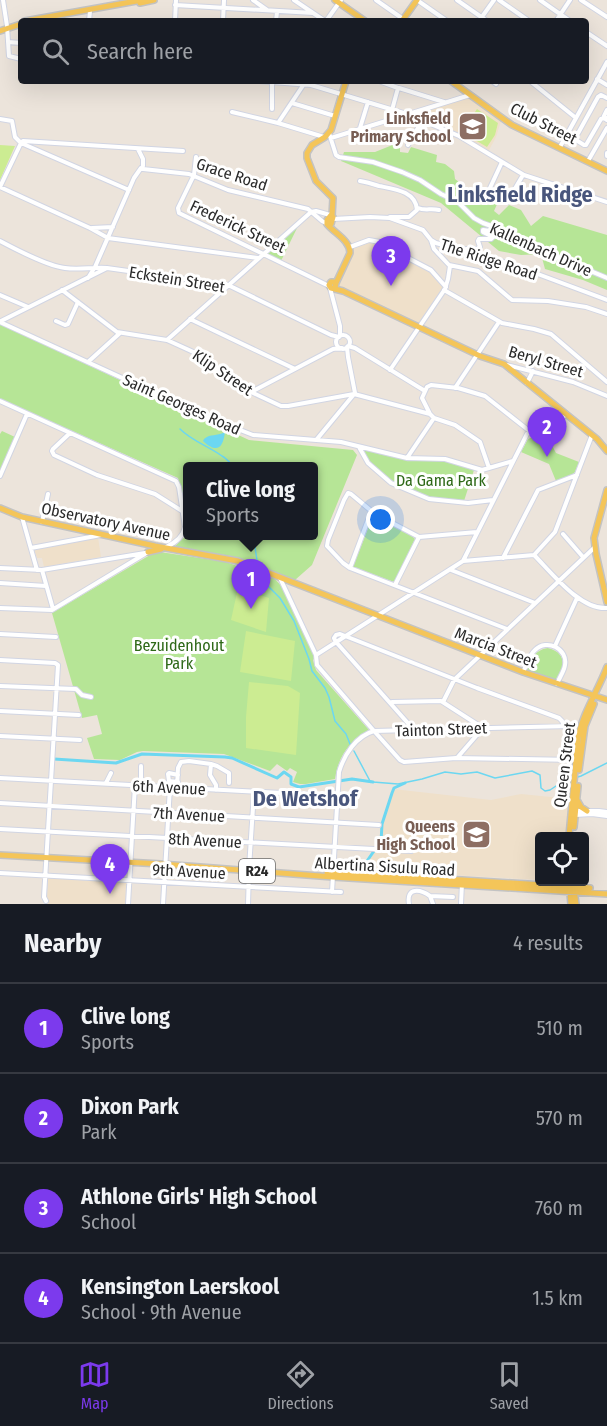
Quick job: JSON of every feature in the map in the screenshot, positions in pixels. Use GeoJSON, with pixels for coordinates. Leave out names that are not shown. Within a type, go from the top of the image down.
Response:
{"type":"FeatureCollection","features":[{"type":"Feature","properties":{"kind":"main road"},"geometry":{"type":"LineString","coordinates":[[44,18],[142,0]]}},
{"type":"Feature","properties":{"kind":"main road"},"geometry":{"type":"LineString","coordinates":[[57,18],[154,0]]}},
{"type":"Feature","properties":{"kind":"main road"},"geometry":{"type":"LineString","coordinates":[[405,18],[417,0]]}},
{"type":"Feature","properties":{"kind":"main road"},"geometry":{"type":"LineString","coordinates":[[338,1],[361,18]]}},
{"type":"Feature","properties":{"kind":"main road"},"geometry":{"type":"LineString","coordinates":[[0,30],[18,23]]}},
{"type":"Feature","properties":{"kind":"main road"},"geometry":{"type":"LineString","coordinates":[[332,285],[350,253],[350,247],[332,230],[332,197],[317,182],[307,157],[309,147],[328,136],[345,84]]}},
{"type":"Feature","properties":{"kind":"main road","name":"Club Street"},"geometry":{"type":"LineString","coordinates":[[455,84],[512,125],[607,171]]}},
{"type":"Feature","properties":{"kind":"main road","name":"Frederick Street"},"geometry":{"type":"LineString","coordinates":[[332,285],[477,355]]}},
{"type":"Feature","properties":{"kind":"main road","name":"Beryl Street"},"geometry":{"type":"LineString","coordinates":[[477,355],[504,364]]}},
{"type":"Feature","properties":{"kind":"main road"},"geometry":{"type":"LineString","coordinates":[[504,364],[592,435],[607,452]]}},
{"type":"Feature","properties":{"kind":"main road"},"geometry":{"type":"LineString","coordinates":[[607,490],[595,531],[595,547],[607,602]]}},
{"type":"Feature","properties":{"kind":"main road","name":"Observatory Avenue"},"geometry":{"type":"LineString","coordinates":[[0,508],[22,518],[234,560],[378,615]]}},
{"type":"Feature","properties":{"kind":"main road"},"geometry":{"type":"LineString","coordinates":[[147,552],[169,548]]}},
{"type":"Feature","properties":{"kind":"main road","name":"Marcia Street"},"geometry":{"type":"LineString","coordinates":[[378,615],[523,672],[606,700]]}},
{"type":"Feature","properties":{"kind":"main road","name":"Queen Street"},"geometry":{"type":"LineString","coordinates":[[578,760],[585,726],[607,667]]}},
{"type":"Feature","properties":{"kind":"main road","name":"Queen Street"},"geometry":{"type":"LineString","coordinates":[[572,832],[581,726],[585,712],[607,675]]}},
{"type":"Feature","properties":{"kind":"main road"},"geometry":{"type":"LineString","coordinates":[[594,704],[598,700],[606,700]]}},
{"type":"Feature","properties":{"kind":"main road","name":"Queen Street"},"geometry":{"type":"LineString","coordinates":[[574,813],[577,799],[576,783]]}},
{"type":"Feature","properties":{"kind":"main road"},"geometry":{"type":"LineString","coordinates":[[577,799],[580,807],[587,811]]}},
{"type":"Feature","properties":{"kind":"main road","name":"Albertina Sisulu Road"},"geometry":{"type":"LineString","coordinates":[[0,855],[462,882],[535,884]]}},
{"type":"Feature","properties":{"kind":"main road"},"geometry":{"type":"LineString","coordinates":[[571,904],[572,886]]}},
{"type":"Feature","properties":{"kind":"main road"},"geometry":{"type":"LineString","coordinates":[[572,886],[577,904]]}},
{"type":"Feature","properties":{"kind":"main road","name":"Albertina Sisulu Road"},"geometry":{"type":"LineString","coordinates":[[575,886],[607,892]]}},
{"type":"Feature","properties":{"kind":"main road"},"geometry":{"type":"LineString","coordinates":[[577,904],[581,896],[589,890]]}},
{"type":"Feature","properties":{"kind":"street"},"geometry":{"type":"LineString","coordinates":[[223,18],[224,0]]}},
{"type":"Feature","properties":{"kind":"street"},"geometry":{"type":"LineString","coordinates":[[253,0],[269,11]]}},
{"type":"Feature","properties":{"kind":"street"},"geometry":{"type":"LineString","coordinates":[[294,0],[320,18]]}},
{"type":"Feature","properties":{"kind":"street"},"geometry":{"type":"LineString","coordinates":[[376,0],[401,18]]}},
{"type":"Feature","properties":{"kind":"street"},"geometry":{"type":"LineString","coordinates":[[417,0],[443,18]]}},
{"type":"Feature","properties":{"kind":"street"},"geometry":{"type":"LineString","coordinates":[[457,0],[480,18]]}},
{"type":"Feature","properties":{"kind":"street"},"geometry":{"type":"LineString","coordinates":[[482,18],[496,0],[524,18]]}},
{"type":"Feature","properties":{"kind":"street"},"geometry":{"type":"LineString","coordinates":[[540,0],[566,18]]}},
{"type":"Feature","properties":{"kind":"street"},"geometry":{"type":"LineString","coordinates":[[558,18],[570,0]]}},
{"type":"Feature","properties":{"kind":"street"},"geometry":{"type":"LineString","coordinates":[[581,0],[607,17]]}},
{"type":"Feature","properties":{"kind":"street"},"geometry":{"type":"LineString","coordinates":[[327,18],[338,1]]}},
{"type":"Feature","properties":{"kind":"street"},"geometry":{"type":"LineString","coordinates":[[3,2],[9,56],[18,58]]}},
{"type":"Feature","properties":{"kind":"street"},"geometry":{"type":"LineString","coordinates":[[175,18],[176,3],[313,14]]}},
{"type":"Feature","properties":{"kind":"street"},"geometry":{"type":"LineString","coordinates":[[89,18],[90,11]]}},
{"type":"Feature","properties":{"kind":"street"},"geometry":{"type":"LineString","coordinates":[[276,18],[277,12]]}},
{"type":"Feature","properties":{"kind":"street"},"geometry":{"type":"LineString","coordinates":[[589,34],[607,46]]}},
{"type":"Feature","properties":{"kind":"street"},"geometry":{"type":"LineString","coordinates":[[8,42],[18,43]]}},
{"type":"Feature","properties":{"kind":"street"},"geometry":{"type":"LineString","coordinates":[[560,147],[607,61]]}},
{"type":"Feature","properties":{"kind":"street"},"geometry":{"type":"LineString","coordinates":[[598,78],[607,84]]}},
{"type":"Feature","properties":{"kind":"street"},"geometry":{"type":"LineString","coordinates":[[272,84],[272,109]]}},
{"type":"Feature","properties":{"kind":"street"},"geometry":{"type":"LineString","coordinates":[[278,123],[304,84],[313,85],[406,114],[457,135],[523,175],[607,202]]}},
{"type":"Feature","properties":{"kind":"street"},"geometry":{"type":"LineString","coordinates":[[534,84],[576,118]]}},
{"type":"Feature","properties":{"kind":"street"},"geometry":{"type":"LineString","coordinates":[[392,110],[398,86],[445,102]]}},
{"type":"Feature","properties":{"kind":"street"},"geometry":{"type":"LineString","coordinates":[[232,112],[328,136],[471,95]]}},
{"type":"Feature","properties":{"kind":"street"},"geometry":{"type":"LineString","coordinates":[[607,98],[601,95],[598,97],[576,140],[586,145],[601,119],[607,120]]}},
{"type":"Feature","properties":{"kind":"street"},"geometry":{"type":"LineString","coordinates":[[360,128],[368,102]]}},
{"type":"Feature","properties":{"kind":"street"},"geometry":{"type":"LineString","coordinates":[[292,103],[335,116]]}},
{"type":"Feature","properties":{"kind":"street"},"geometry":{"type":"LineString","coordinates":[[607,110],[604,116],[607,120]]}},
{"type":"Feature","properties":{"kind":"street"},"geometry":{"type":"LineString","coordinates":[[0,119],[12,121],[20,141],[129,190]]}},
{"type":"Feature","properties":{"kind":"street"},"geometry":{"type":"LineString","coordinates":[[408,145],[422,121]]}},
{"type":"Feature","properties":{"kind":"street"},"geometry":{"type":"LineString","coordinates":[[589,161],[607,129]]}},
{"type":"Feature","properties":{"kind":"street","name":"Kallenbach Drive"},"geometry":{"type":"LineString","coordinates":[[328,136],[338,157],[373,162],[420,180],[460,203],[474,218],[498,228],[498,232],[607,278]]}},
{"type":"Feature","properties":{"kind":"street"},"geometry":{"type":"LineString","coordinates":[[20,141],[183,151]]}},
{"type":"Feature","properties":{"kind":"street"},"geometry":{"type":"LineString","coordinates":[[20,141],[0,187],[108,238],[258,258]]}},
{"type":"Feature","properties":{"kind":"street"},"geometry":{"type":"LineString","coordinates":[[138,148],[143,159]]}},
{"type":"Feature","properties":{"kind":"street"},"geometry":{"type":"LineString","coordinates":[[89,277],[149,149]]}},
{"type":"Feature","properties":{"kind":"street"},"geometry":{"type":"LineString","coordinates":[[194,175],[196,157]]}},
{"type":"Feature","properties":{"kind":"street"},"geometry":{"type":"LineString","coordinates":[[489,190],[502,162]]}},
{"type":"Feature","properties":{"kind":"street","name":"Grace Road"},"geometry":{"type":"LineString","coordinates":[[142,168],[194,175],[228,190],[311,210],[331,219]]}},
{"type":"Feature","properties":{"kind":"street","name":"Frederick Street"},"geometry":{"type":"LineString","coordinates":[[194,175],[178,208],[179,213],[332,285]]}},
{"type":"Feature","properties":{"kind":"street"},"geometry":{"type":"LineString","coordinates":[[507,202],[523,175]]}},
{"type":"Feature","properties":{"kind":"street"},"geometry":{"type":"LineString","coordinates":[[360,181],[403,191],[414,200],[418,208],[439,210]]}},
{"type":"Feature","properties":{"kind":"street"},"geometry":{"type":"LineString","coordinates":[[386,218],[409,217],[418,208]]}},
{"type":"Feature","properties":{"kind":"street"},"geometry":{"type":"LineString","coordinates":[[167,340],[311,210]]}},
{"type":"Feature","properties":{"kind":"street","name":"Grace Road"},"geometry":{"type":"LineString","coordinates":[[311,210],[322,221],[331,219]]}},
{"type":"Feature","properties":{"kind":"street","name":"The Ridge Road"},"geometry":{"type":"LineString","coordinates":[[331,219],[386,218],[423,230],[431,240],[506,262],[607,300]]}},
{"type":"Feature","properties":{"kind":"street"},"geometry":{"type":"LineString","coordinates":[[90,228],[112,227]]}},
{"type":"Feature","properties":{"kind":"street"},"geometry":{"type":"LineString","coordinates":[[453,248],[478,249],[480,248],[478,239],[493,238],[483,230],[498,232]]}},
{"type":"Feature","properties":{"kind":"street"},"geometry":{"type":"LineString","coordinates":[[350,247],[369,240],[392,244],[409,259],[430,270],[445,289],[499,322],[551,334],[607,382]]}},
{"type":"Feature","properties":{"kind":"street"},"geometry":{"type":"LineString","coordinates":[[431,240],[434,249],[450,266],[478,271],[513,300],[545,300],[586,307],[607,314]]}},
{"type":"Feature","properties":{"kind":"street","name":"Eckstein Street"},"geometry":{"type":"LineString","coordinates":[[0,241],[65,268],[107,268],[228,285],[340,339]]}},
{"type":"Feature","properties":{"kind":"street"},"geometry":{"type":"LineString","coordinates":[[390,369],[445,289],[450,266]]}},
{"type":"Feature","properties":{"kind":"street"},"geometry":{"type":"LineString","coordinates":[[81,268],[87,272],[89,277]]}},
{"type":"Feature","properties":{"kind":"street"},"geometry":{"type":"LineString","coordinates":[[0,321],[107,268]]}},
{"type":"Feature","properties":{"kind":"street"},"geometry":{"type":"LineString","coordinates":[[332,285],[340,326],[340,339],[333,349]]}},
{"type":"Feature","properties":{"kind":"street","name":"Klip Street"},"geometry":{"type":"LineString","coordinates":[[62,290],[120,333],[167,340],[204,357],[232,382],[283,407],[354,394],[432,416],[455,425],[480,442],[489,469]]}},
{"type":"Feature","properties":{"kind":"street"},"geometry":{"type":"LineString","coordinates":[[0,295],[28,307]]}},
{"type":"Feature","properties":{"kind":"street"},"geometry":{"type":"LineString","coordinates":[[56,321],[68,324],[78,303]]}},
{"type":"Feature","properties":{"kind":"street"},"geometry":{"type":"LineString","coordinates":[[190,319],[295,369]]}},
{"type":"Feature","properties":{"kind":"street","name":"Saint Georges Road"},"geometry":{"type":"LineString","coordinates":[[0,321],[242,432],[261,436],[341,442],[407,459],[445,459],[478,470],[513,461]]}},
{"type":"Feature","properties":{"kind":"street"},"geometry":{"type":"LineString","coordinates":[[455,388],[499,322]]}},
{"type":"Feature","properties":{"kind":"street"},"geometry":{"type":"LineString","coordinates":[[88,362],[120,333]]}},
{"type":"Feature","properties":{"kind":"street"},"geometry":{"type":"LineString","coordinates":[[340,339],[349,338],[346,346]]}},
{"type":"Feature","properties":{"kind":"street"},"geometry":{"type":"LineString","coordinates":[[317,439],[354,394],[355,389],[346,346],[340,339]]}},
{"type":"Feature","properties":{"kind":"street"},"geometry":{"type":"LineString","coordinates":[[251,392],[333,349],[346,346],[355,348],[425,391]]}},
{"type":"Feature","properties":{"kind":"street","name":"Beryl Street"},"geometry":{"type":"LineString","coordinates":[[504,364],[573,382],[607,396]]}},
{"type":"Feature","properties":{"kind":"street"},"geometry":{"type":"LineString","coordinates":[[527,383],[532,371]]}},
{"type":"Feature","properties":{"kind":"street"},"geometry":{"type":"LineString","coordinates":[[407,459],[432,416],[422,398],[428,386],[431,385],[455,388],[485,396],[525,428],[529,434]]}},
{"type":"Feature","properties":{"kind":"street"},"geometry":{"type":"LineString","coordinates":[[0,401],[172,478],[177,482],[183,515]]}},
{"type":"Feature","properties":{"kind":"street"},"geometry":{"type":"LineString","coordinates":[[0,477],[27,414]]}},
{"type":"Feature","properties":{"kind":"street"},"geometry":{"type":"LineString","coordinates":[[316,655],[463,561],[529,434],[554,427],[566,414]]}},
{"type":"Feature","properties":{"kind":"street"},"geometry":{"type":"LineString","coordinates":[[70,433],[52,451],[57,457],[107,479],[155,494],[182,511]]}},
{"type":"Feature","properties":{"kind":"street"},"geometry":{"type":"LineString","coordinates":[[463,561],[534,555],[555,532],[592,435]]}},
{"type":"Feature","properties":{"kind":"street"},"geometry":{"type":"LineString","coordinates":[[597,440],[607,441]]}},
{"type":"Feature","properties":{"kind":"street"},"geometry":{"type":"LineString","coordinates":[[358,446],[368,462],[391,483],[429,499],[468,503],[493,500]]}},
{"type":"Feature","properties":{"kind":"street"},"geometry":{"type":"LineString","coordinates":[[503,558],[538,489],[577,475]]}},
{"type":"Feature","properties":{"kind":"street"},"geometry":{"type":"LineString","coordinates":[[42,522],[48,494]]}},
{"type":"Feature","properties":{"kind":"street"},"geometry":{"type":"LineString","coordinates":[[477,532],[419,537],[371,512],[351,494],[348,494],[327,544],[329,549],[350,568],[507,629]]}},
{"type":"Feature","properties":{"kind":"street"},"geometry":{"type":"LineString","coordinates":[[176,506],[181,504]]}},
{"type":"Feature","properties":{"kind":"street"},"geometry":{"type":"LineString","coordinates":[[350,568],[371,512]]}},
{"type":"Feature","properties":{"kind":"street"},"geometry":{"type":"LineString","coordinates":[[22,518],[30,548],[53,609]]}},
{"type":"Feature","properties":{"kind":"street"},"geometry":{"type":"LineString","coordinates":[[169,548],[183,533]]}},
{"type":"Feature","properties":{"kind":"street"},"geometry":{"type":"LineString","coordinates":[[563,534],[583,557]]}},
{"type":"Feature","properties":{"kind":"street"},"geometry":{"type":"LineString","coordinates":[[30,548],[104,535]]}},
{"type":"Feature","properties":{"kind":"street"},"geometry":{"type":"LineString","coordinates":[[395,585],[419,537]]}},
{"type":"Feature","properties":{"kind":"street"},"geometry":{"type":"LineString","coordinates":[[0,608],[46,611],[53,609],[155,546]]}},
{"type":"Feature","properties":{"kind":"street"},"geometry":{"type":"LineString","coordinates":[[443,702],[454,680],[595,547]]}},
{"type":"Feature","properties":{"kind":"street"},"geometry":{"type":"LineString","coordinates":[[0,568],[39,570],[147,552]]}},
{"type":"Feature","properties":{"kind":"street"},"geometry":{"type":"LineString","coordinates":[[129,555],[132,562]]}},
{"type":"Feature","properties":{"kind":"street"},"geometry":{"type":"LineString","coordinates":[[534,555],[577,598],[601,608],[607,608]]}},
{"type":"Feature","properties":{"kind":"street"},"geometry":{"type":"LineString","coordinates":[[450,570],[535,603]]}},
{"type":"Feature","properties":{"kind":"street","name":"Tainton Street"},"geometry":{"type":"LineString","coordinates":[[280,577],[316,655],[317,666],[374,731],[571,726]]}},
{"type":"Feature","properties":{"kind":"street"},"geometry":{"type":"LineString","coordinates":[[0,583],[46,586]]}},
{"type":"Feature","properties":{"kind":"street"},"geometry":{"type":"LineString","coordinates":[[555,646],[577,598]]}},
{"type":"Feature","properties":{"kind":"street"},"geometry":{"type":"LineString","coordinates":[[0,634],[56,637]]}},
{"type":"Feature","properties":{"kind":"street"},"geometry":{"type":"LineString","coordinates":[[345,636],[454,680],[559,718],[564,726]]}},
{"type":"Feature","properties":{"kind":"street"},"geometry":{"type":"LineString","coordinates":[[336,642],[415,730]]}},
{"type":"Feature","properties":{"kind":"street"},"geometry":{"type":"LineString","coordinates":[[523,672],[536,649],[544,645],[555,646],[565,659],[557,684]]}},
{"type":"Feature","properties":{"kind":"street"},"geometry":{"type":"LineString","coordinates":[[0,660],[57,664],[44,898],[46,901]]}},
{"type":"Feature","properties":{"kind":"street"},"geometry":{"type":"LineString","coordinates":[[0,686],[70,689],[77,690],[82,695],[91,698]]}},
{"type":"Feature","properties":{"kind":"street"},"geometry":{"type":"LineString","coordinates":[[391,702],[443,702],[483,728],[456,758]]}},
{"type":"Feature","properties":{"kind":"street"},"geometry":{"type":"LineString","coordinates":[[0,711],[79,715]]}},
{"type":"Feature","properties":{"kind":"street"},"geometry":{"type":"LineString","coordinates":[[332,892],[341,765],[348,752],[369,732],[374,731],[403,762],[456,758],[578,760]]}},
{"type":"Feature","properties":{"kind":"street"},"geometry":{"type":"LineString","coordinates":[[0,736],[80,741]]}},
{"type":"Feature","properties":{"kind":"street"},"geometry":{"type":"LineString","coordinates":[[177,788],[178,766],[181,762],[189,761],[217,766],[229,773],[230,783]]}},
{"type":"Feature","properties":{"kind":"street"},"geometry":{"type":"LineString","coordinates":[[211,764],[210,775],[216,785],[216,790]]}},
{"type":"Feature","properties":{"kind":"street"},"geometry":{"type":"LineString","coordinates":[[141,766],[141,785]]}},
{"type":"Feature","properties":{"kind":"street"},"geometry":{"type":"LineString","coordinates":[[106,783],[111,773]]}},
{"type":"Feature","properties":{"kind":"street"},"geometry":{"type":"LineString","coordinates":[[178,775],[168,774],[169,781],[178,782]]}},
{"type":"Feature","properties":{"kind":"street","name":"6th Avenue"},"geometry":{"type":"LineString","coordinates":[[0,778],[338,796]]}},
{"type":"Feature","properties":{"kind":"street"},"geometry":{"type":"LineString","coordinates":[[128,904],[135,785]]}},
{"type":"Feature","properties":{"kind":"street"},"geometry":{"type":"LineString","coordinates":[[163,904],[170,787]]}},
{"type":"Feature","properties":{"kind":"street"},"geometry":{"type":"LineString","coordinates":[[248,904],[254,792]]}},
{"type":"Feature","properties":{"kind":"street","name":"7th Avenue"},"geometry":{"type":"LineString","coordinates":[[0,803],[379,825]]}},
{"type":"Feature","properties":{"kind":"street"},"geometry":{"type":"LineString","coordinates":[[574,813],[587,811],[607,814]]}},
{"type":"Feature","properties":{"kind":"street"},"geometry":{"type":"LineString","coordinates":[[574,813],[607,814]]}},
{"type":"Feature","properties":{"kind":"street","name":"8th Avenue"},"geometry":{"type":"LineString","coordinates":[[0,828],[411,851]]}},
{"type":"Feature","properties":{"kind":"street","name":"9th Avenue"},"geometry":{"type":"LineString","coordinates":[[0,873],[341,892]]}},
{"type":"Feature","properties":{"kind":"street"},"geometry":{"type":"LineString","coordinates":[[461,904],[462,882]]}},
{"type":"Feature","properties":{"kind":"street"},"geometry":{"type":"LineString","coordinates":[[409,904],[408,897],[411,892],[421,891],[430,896],[453,897]]}},
{"type":"Feature","properties":{"kind":"street"},"geometry":{"type":"LineString","coordinates":[[430,896],[433,904]]}},
{"type":"Feature","properties":{"kind":"shaded area","name":"Linksfield Primary School"},"geometry":{"type":"Polygon","coordinates":[[[467,98],[501,121],[488,152],[461,134],[415,115],[467,98]]]}},
{"type":"Feature","properties":{"kind":"shaded area"},"geometry":{"type":"Polygon","coordinates":[[[369,241],[391,245],[428,270],[444,288],[419,326],[340,291],[339,283],[353,248],[369,241]]]}},
{"type":"Feature","properties":{"kind":"shaded area"},"geometry":{"type":"Polygon","coordinates":[[[98,537],[101,557],[44,567],[42,558],[37,558],[34,549],[98,537]]]}},
{"type":"Feature","properties":{"kind":"shaded area","name":"Queens High School"},"geometry":{"type":"Polygon","coordinates":[[[393,789],[491,800],[521,794],[571,799],[569,832],[535,832],[535,880],[362,870],[375,852],[379,852],[382,844],[383,824],[393,789]]]}},
{"type":"Feature","properties":{"kind":"shaded area"},"geometry":{"type":"Polygon","coordinates":[[[48,878],[126,883],[125,904],[45,904],[48,878]]]}},
{"type":"Feature","properties":{"kind":"green space"},"geometry":{"type":"Polygon","coordinates":[[[477,109],[498,123],[495,135],[487,147],[465,134],[469,121],[477,109]]]}},
{"type":"Feature","properties":{"kind":"green space"},"geometry":{"type":"Polygon","coordinates":[[[400,142],[400,152],[408,153],[411,147],[437,155],[436,162],[445,164],[454,171],[455,179],[477,196],[487,193],[498,202],[494,211],[499,215],[509,205],[521,210],[531,226],[543,216],[607,235],[607,290],[545,269],[541,254],[521,255],[499,251],[441,203],[341,161],[344,152],[375,152],[400,142]]]}},
{"type":"Feature","properties":{"kind":"green space"},"geometry":{"type":"Polygon","coordinates":[[[0,145],[15,146],[0,180],[0,145]]]}},
{"type":"Feature","properties":{"kind":"green space"},"geometry":{"type":"Polygon","coordinates":[[[298,226],[281,261],[266,254],[298,226]]]}},
{"type":"Feature","properties":{"kind":"green space"},"geometry":{"type":"Polygon","coordinates":[[[0,324],[249,440],[353,450],[357,455],[312,565],[295,580],[231,556],[174,547],[183,539],[318,540],[318,462],[183,462],[183,504],[178,478],[0,399],[0,324]]]}},
{"type":"Feature","properties":{"kind":"green space"},"geometry":{"type":"Polygon","coordinates":[[[2,431],[15,437],[0,471],[0,434],[2,431]]]}},
{"type":"Feature","properties":{"kind":"green space"},"geometry":{"type":"Polygon","coordinates":[[[545,432],[556,453],[579,462],[573,474],[556,481],[549,464],[521,452],[528,439],[545,432]]]}},
{"type":"Feature","properties":{"kind":"green space","name":"Da Gama Park"},"geometry":{"type":"Polygon","coordinates":[[[364,449],[408,460],[447,461],[474,470],[464,501],[435,499],[401,486],[373,466],[364,449]]]}},
{"type":"Feature","properties":{"kind":"green space"},"geometry":{"type":"Polygon","coordinates":[[[375,517],[415,539],[394,582],[353,567],[372,518],[375,517]]]}},
{"type":"Feature","properties":{"kind":"green space","name":"Bezuidenhout Park"},"geometry":{"type":"Polygon","coordinates":[[[160,552],[226,562],[273,577],[286,591],[314,654],[316,670],[369,730],[346,750],[339,763],[335,779],[300,784],[293,782],[297,772],[290,768],[287,771],[277,764],[270,771],[224,754],[143,751],[120,760],[94,759],[87,738],[102,734],[97,715],[82,718],[52,613],[150,555],[160,552]]]}},
{"type":"Feature","properties":{"kind":"green space"},"geometry":{"type":"Polygon","coordinates":[[[238,588],[269,598],[266,632],[231,620],[238,588]]]}},
{"type":"Feature","properties":{"kind":"green space"},"geometry":{"type":"Polygon","coordinates":[[[246,631],[295,641],[291,681],[240,672],[246,631]]]}},
{"type":"Feature","properties":{"kind":"green space"},"geometry":{"type":"Polygon","coordinates":[[[548,648],[562,657],[563,662],[557,683],[525,671],[536,653],[548,648]]]}},
{"type":"Feature","properties":{"kind":"green space"},"geometry":{"type":"Polygon","coordinates":[[[249,682],[288,686],[300,693],[296,755],[246,748],[249,682]]]}},
{"type":"Feature","properties":{"kind":"water"},"geometry":{"type":"Polygon","coordinates":[[[225,432],[223,442],[216,448],[203,441],[209,436],[225,432]]]}},
{"type":"Feature","properties":{"kind":"waterway"},"geometry":{"type":"LineString","coordinates":[[180,429],[229,462]]}},
{"type":"Feature","properties":{"kind":"waterway"},"geometry":{"type":"LineString","coordinates":[[252,540],[258,567]]}},
{"type":"Feature","properties":{"kind":"waterway"},"geometry":{"type":"LineString","coordinates":[[260,576],[280,598],[294,621],[312,671],[325,688],[335,721],[346,734],[350,744]]}},
{"type":"Feature","properties":{"kind":"waterway"},"geometry":{"type":"LineString","coordinates":[[354,751],[370,781],[373,782],[398,784],[445,772],[461,774],[477,772],[495,778],[532,771],[540,775],[541,788],[545,791],[607,763]]}},
{"type":"Feature","properties":{"kind":"waterway"},"geometry":{"type":"LineString","coordinates":[[54,759],[116,763],[142,754],[225,757],[277,778],[284,772],[291,777],[291,784],[299,787],[352,779],[373,782]]}},
{"type":"Feature","properties":{"kind":"waterway"},"geometry":{"type":"LineString","coordinates":[[377,847],[381,842],[382,824],[394,788],[405,783]]}},
{"type":"Feature","properties":{"kind":"waterway"},"geometry":{"type":"LineString","coordinates":[[360,871],[374,851]]}},
{"type":"Feature","properties":{"kind":"place","name":"Linksfield Primary School"},"geometry":{"type":"Point","coordinates":[472,127]}},
{"type":"Feature","properties":{"kind":"place","name":"Athlone Girls' High School"},"geometry":{"type":"Point","coordinates":[391,286]}},
{"type":"Feature","properties":{"kind":"place","name":"Dixon Park"},"geometry":{"type":"Point","coordinates":[547,457]}},
{"type":"Feature","properties":{"kind":"place","name":"Clive long"},"geometry":{"type":"Point","coordinates":[251,609]}},
{"type":"Feature","properties":{"kind":"place","name":"Queens High School"},"geometry":{"type":"Point","coordinates":[476,835]}},
{"type":"Feature","properties":{"kind":"place","name":"Kensington Laerskool"},"geometry":{"type":"Point","coordinates":[110,894]}},
{"type":"Feature","properties":{"kind":"district","name":"Linksfield Ridge"},"geometry":{"type":"Point","coordinates":[520,194]}},
{"type":"Feature","properties":{"kind":"district","name":"De Wetshof"},"geometry":{"type":"Point","coordinates":[305,798]}}]}
